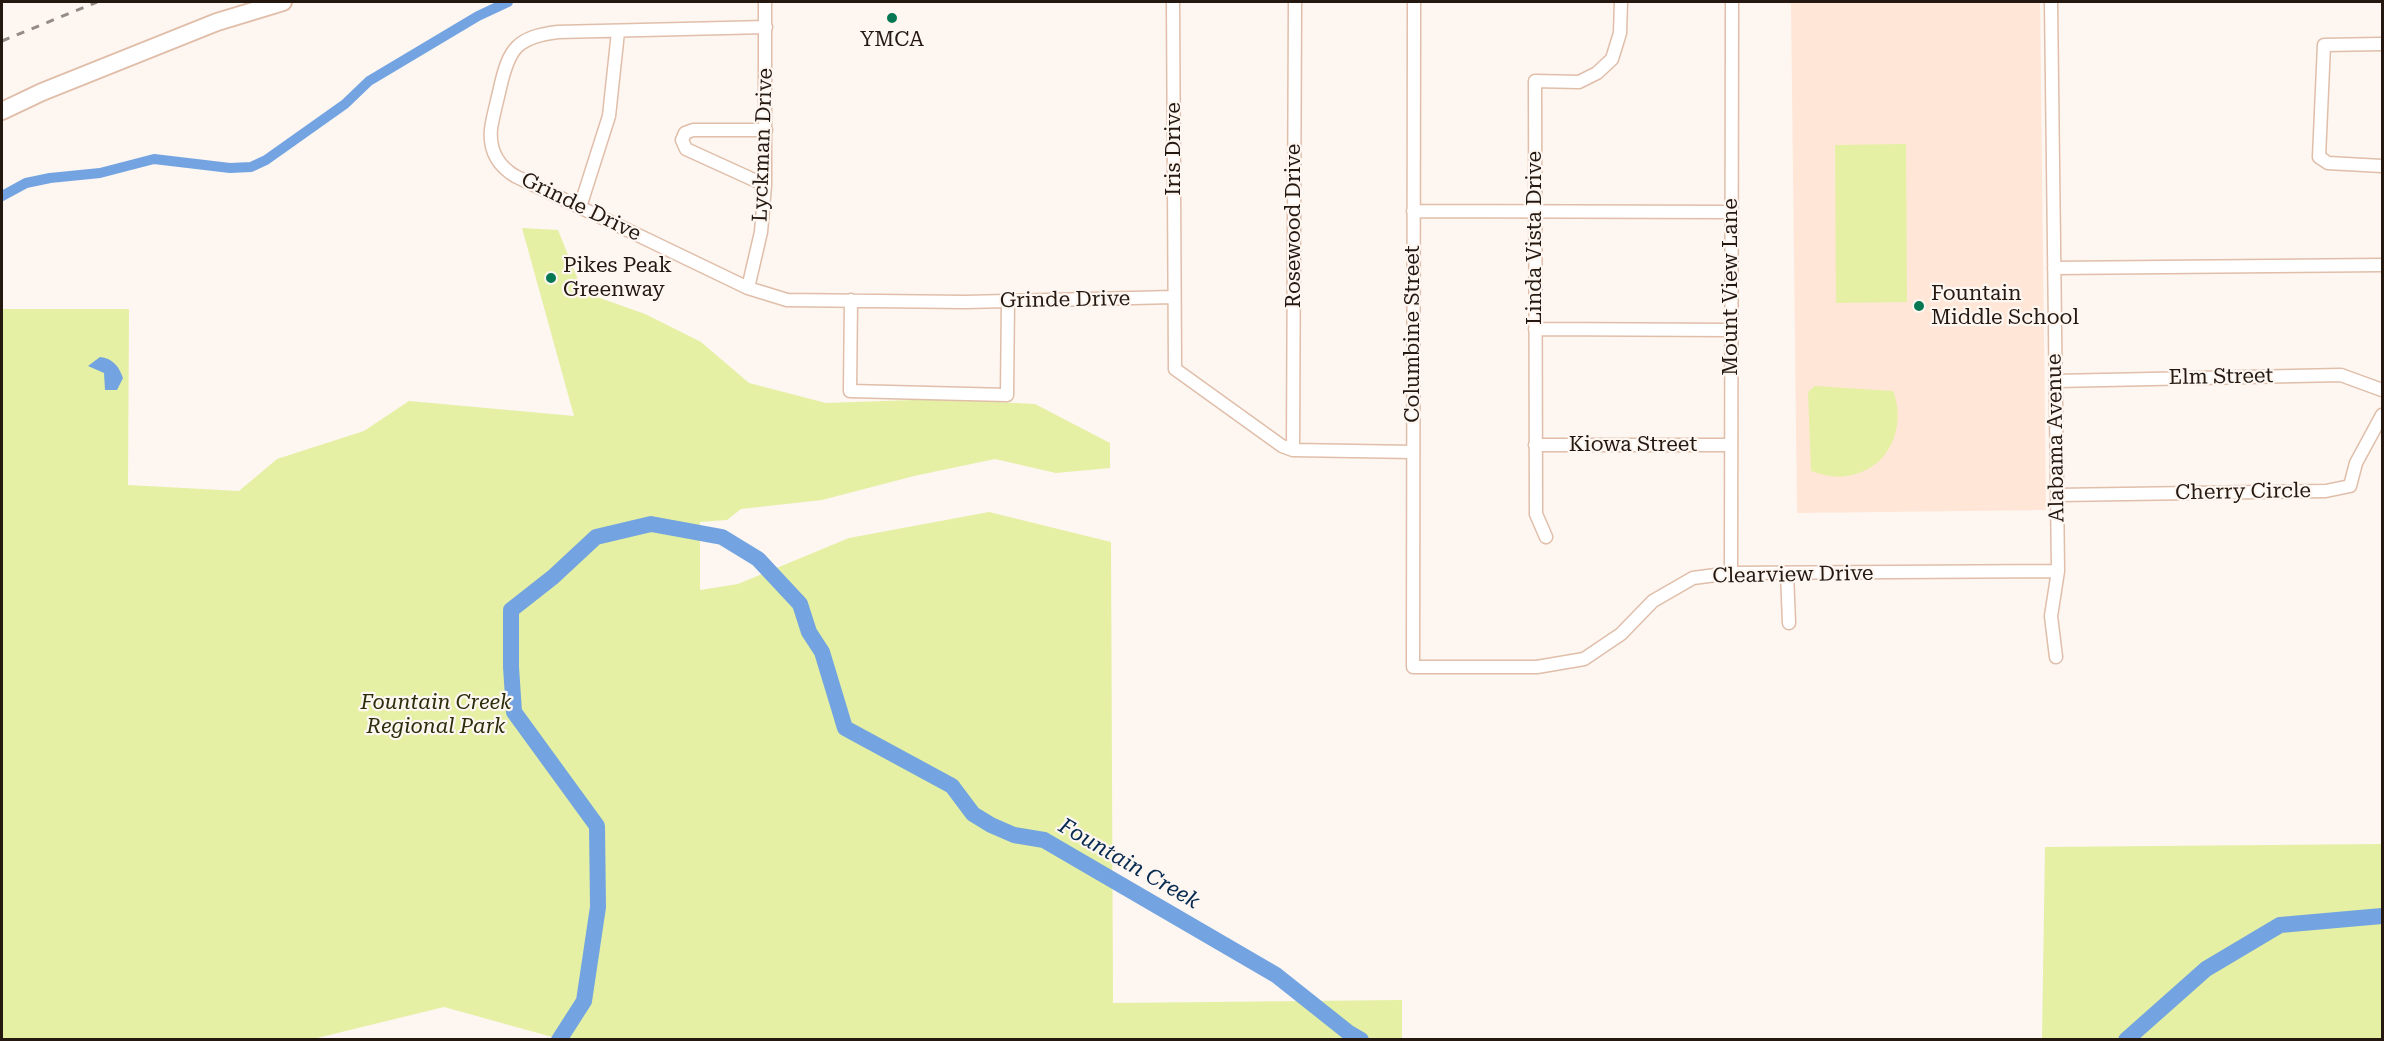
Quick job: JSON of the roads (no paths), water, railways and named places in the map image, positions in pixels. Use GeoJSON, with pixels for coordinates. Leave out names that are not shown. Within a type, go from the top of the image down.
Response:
{"type":"FeatureCollection","features":[{"type":"Feature","properties":{"kind":"main road"},"geometry":{"type":"LineString","coordinates":[[2,111],[42,92],[217,22],[283,2]]}},
{"type":"Feature","properties":{"kind":"street","name":"Lyckman Drive"},"geometry":{"type":"LineString","coordinates":[[748,288],[761,232],[765,185],[765,2]]}},
{"type":"Feature","properties":{"kind":"street","name":"Iris Drive"},"geometry":{"type":"LineString","coordinates":[[1173,2],[1174,297]]}},
{"type":"Feature","properties":{"kind":"street","name":"Rosewood Drive"},"geometry":{"type":"LineString","coordinates":[[1293,450],[1295,2]]}},
{"type":"Feature","properties":{"kind":"street","name":"Columbine Street"},"geometry":{"type":"LineString","coordinates":[[1413,667],[1414,2]]}},
{"type":"Feature","properties":{"kind":"street","name":"Linda Vista Drive"},"geometry":{"type":"LineString","coordinates":[[1546,537],[1536,514],[1534,81],[1579,82],[1597,74],[1612,59],[1620,33],[1621,2]]}},
{"type":"Feature","properties":{"kind":"street","name":"Mount View Lane"},"geometry":{"type":"LineString","coordinates":[[1731,573],[1732,2]]}},
{"type":"Feature","properties":{"kind":"street","name":"Alabama Avenue"},"geometry":{"type":"LineString","coordinates":[[2051,2],[2058,572],[2051,616],[2056,657]]}},
{"type":"Feature","properties":{"kind":"street","name":"Grinde Drive"},"geometry":{"type":"LineString","coordinates":[[765,27],[537,35],[518,45],[507,59],[490,139],[494,155],[500,164],[515,176],[748,288],[788,300],[1008,301],[1174,297]]}},
{"type":"Feature","properties":{"kind":"street"},"geometry":{"type":"LineString","coordinates":[[580,207],[609,116],[618,32]]}},
{"type":"Feature","properties":{"kind":"street"},"geometry":{"type":"LineString","coordinates":[[2382,44],[2324,45],[2319,157],[2328,163],[2382,166]]}},
{"type":"Feature","properties":{"kind":"street"},"geometry":{"type":"LineString","coordinates":[[765,185],[686,149],[682,140],[685,133],[693,130],[766,130]]}},
{"type":"Feature","properties":{"kind":"street"},"geometry":{"type":"LineString","coordinates":[[1413,211],[1731,212]]}},
{"type":"Feature","properties":{"kind":"street"},"geometry":{"type":"LineString","coordinates":[[2054,268],[2382,265]]}},
{"type":"Feature","properties":{"kind":"street"},"geometry":{"type":"LineString","coordinates":[[1174,297],[1174,369],[1282,446],[1293,450],[1413,452]]}},
{"type":"Feature","properties":{"kind":"street"},"geometry":{"type":"LineString","coordinates":[[851,300],[850,391],[1007,394],[1008,301]]}},
{"type":"Feature","properties":{"kind":"street"},"geometry":{"type":"LineString","coordinates":[[1535,329],[1731,330]]}},
{"type":"Feature","properties":{"kind":"street","name":"Elm Street"},"geometry":{"type":"LineString","coordinates":[[2056,381],[2341,375],[2382,390]]}},
{"type":"Feature","properties":{"kind":"street","name":"Cherry Circle"},"geometry":{"type":"LineString","coordinates":[[2057,495],[2326,491],[2350,486],[2356,463],[2382,415]]}},
{"type":"Feature","properties":{"kind":"street","name":"Kiowa Street"},"geometry":{"type":"LineString","coordinates":[[1535,445],[1731,445]]}},
{"type":"Feature","properties":{"kind":"street","name":"Clearview Drive"},"geometry":{"type":"LineString","coordinates":[[1413,667],[1537,667],[1584,659],[1621,634],[1653,601],[1693,578],[1731,573],[2058,572]]}},
{"type":"Feature","properties":{"kind":"street"},"geometry":{"type":"LineString","coordinates":[[1787,573],[1789,623]]}},
{"type":"Feature","properties":{"kind":"water"},"geometry":{"type":"Polygon","coordinates":[[[100,357],[115,363],[119,370],[123,378],[117,390],[105,390],[104,373],[88,366],[100,357]]]}},
{"type":"Feature","properties":{"kind":"waterway"},"geometry":{"type":"LineString","coordinates":[[2,196],[26,183],[100,173],[154,159],[230,168],[251,167],[266,160],[345,104],[369,81],[478,16],[508,2]]}},
{"type":"Feature","properties":{"kind":"waterway","name":"Fountain Creek"},"geometry":{"type":"LineString","coordinates":[[559,1040],[584,1001],[598,907],[597,826],[514,712],[511,610],[553,577],[596,537],[651,524],[722,537],[758,559],[800,604],[809,632],[822,652],[845,728],[952,786],[973,814],[991,825],[1014,835],[1044,840],[1276,975],[1361,1040]]}},
{"type":"Feature","properties":{"kind":"waterway","name":"Fountain Creek"},"geometry":{"type":"LineString","coordinates":[[2126,1040],[2206,969],[2280,925],[2382,916]]}},
{"type":"Feature","properties":{"kind":"railway"},"geometry":{"type":"LineString","coordinates":[[2,41],[97,2]]}},
{"type":"Feature","properties":{"kind":"place","name":"YMCA"},"geometry":{"type":"Point","coordinates":[892,18]}},
{"type":"Feature","properties":{"kind":"place","name":"Pikes Peak Greenway"},"geometry":{"type":"Point","coordinates":[551,278]}},
{"type":"Feature","properties":{"kind":"place","name":"Fountain Middle School"},"geometry":{"type":"Point","coordinates":[1919,306]}},
{"type":"Feature","properties":{"kind":"park label","name":"Fountain Creek Regional Park"},"geometry":{"type":"Point","coordinates":[436,715]}}]}
